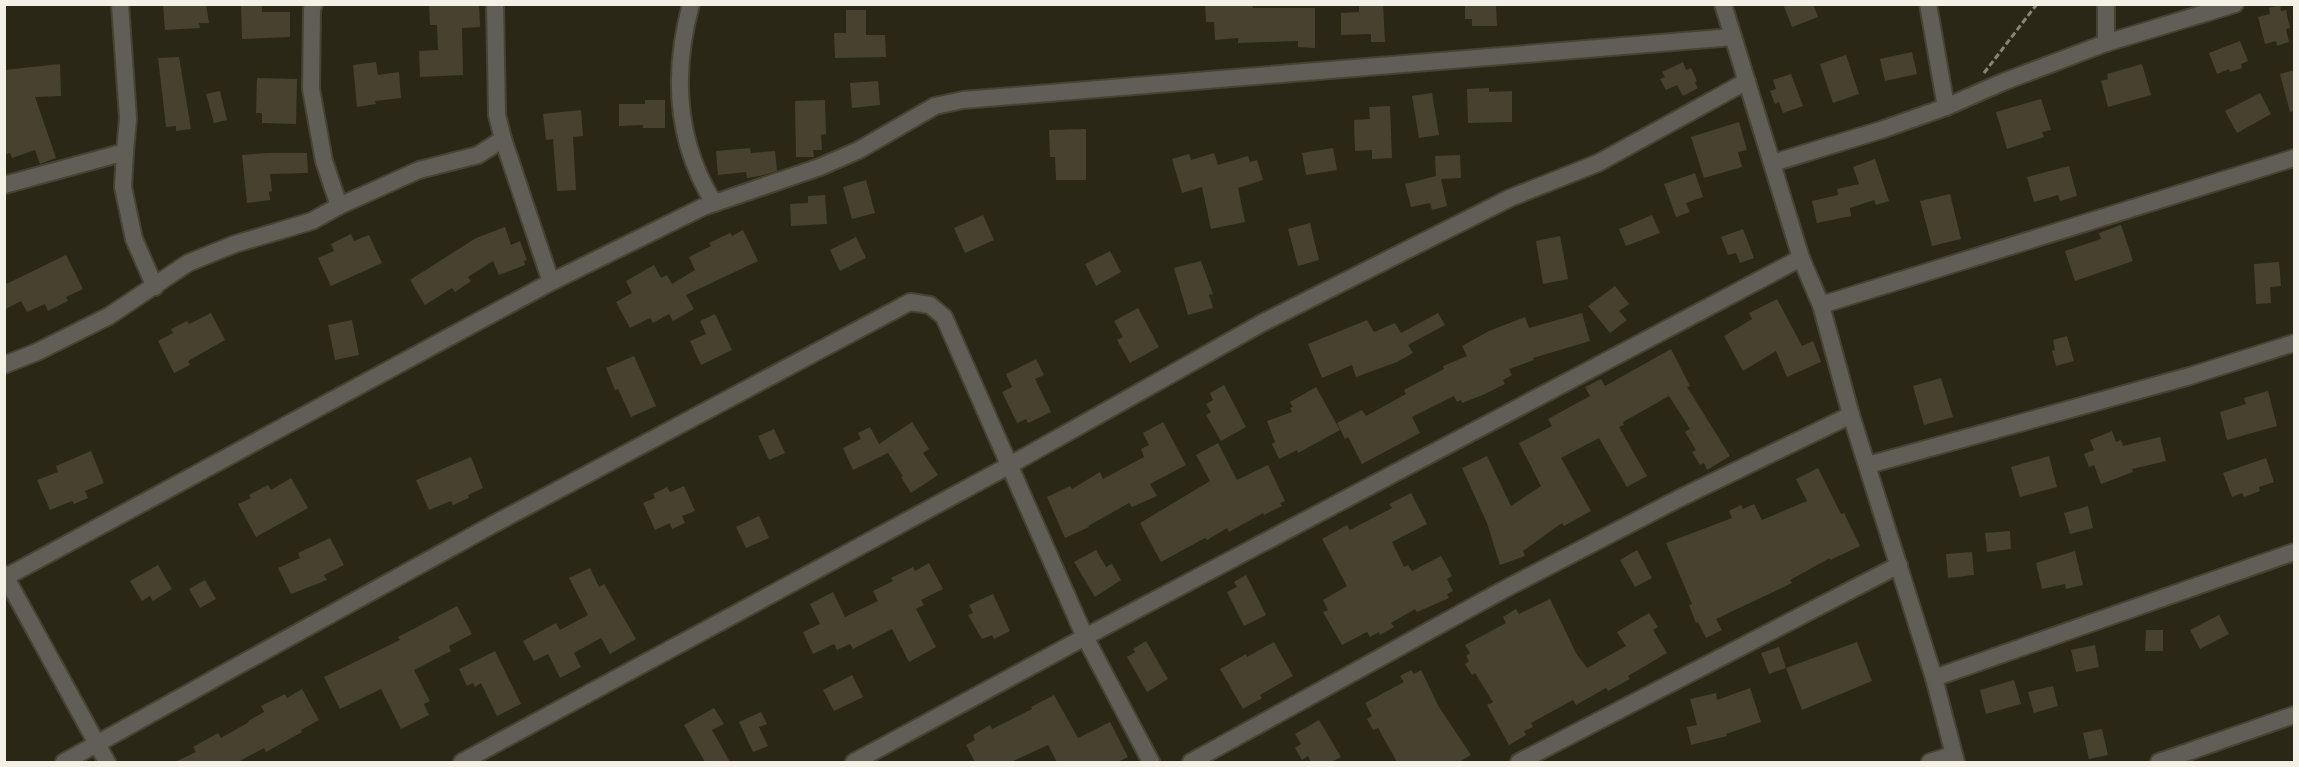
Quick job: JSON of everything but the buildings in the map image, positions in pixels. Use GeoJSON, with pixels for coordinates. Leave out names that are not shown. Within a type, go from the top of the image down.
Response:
{"type":"FeatureCollection","features":[{"type":"Feature","properties":{"kind":"street"},"geometry":{"type":"LineString","coordinates":[[120,4],[128,118],[123,187],[134,239],[155,287]]}},
{"type":"Feature","properties":{"kind":"street"},"geometry":{"type":"LineString","coordinates":[[315,4],[312,9],[310,89],[324,161],[339,206]]}},
{"type":"Feature","properties":{"kind":"street"},"geometry":{"type":"LineString","coordinates":[[495,4],[496,115],[551,282]]}},
{"type":"Feature","properties":{"kind":"street"},"geometry":{"type":"LineString","coordinates":[[691,4],[681,73],[681,116],[689,154],[700,181],[714,203]]}},
{"type":"Feature","properties":{"kind":"street"},"geometry":{"type":"LineString","coordinates":[[1723,4],[1801,258],[1821,304],[1851,415],[1934,678],[1955,759],[1930,762]]}},
{"type":"Feature","properties":{"kind":"street"},"geometry":{"type":"LineString","coordinates":[[1928,4],[1946,107]]}},
{"type":"Feature","properties":{"kind":"street"},"geometry":{"type":"LineString","coordinates":[[2106,4],[2106,43]]}},
{"type":"Feature","properties":{"kind":"street"},"geometry":{"type":"LineString","coordinates":[[1773,164],[1946,107],[2003,82],[2106,43],[2235,4]]}},
{"type":"Feature","properties":{"kind":"street"},"geometry":{"type":"LineString","coordinates":[[107,762],[5,576],[551,282],[714,203],[820,167],[859,150],[935,106],[963,100],[1733,37]]}},
{"type":"Feature","properties":{"kind":"street"},"geometry":{"type":"LineString","coordinates":[[462,762],[1010,465],[1262,323],[1510,198],[1598,163],[1747,81]]}},
{"type":"Feature","properties":{"kind":"street"},"geometry":{"type":"LineString","coordinates":[[4,365],[37,352],[109,316],[188,263],[235,244],[312,221],[339,206],[419,170],[478,155],[503,139]]}},
{"type":"Feature","properties":{"kind":"street"},"geometry":{"type":"LineString","coordinates":[[4,185],[125,152]]}},
{"type":"Feature","properties":{"kind":"street"},"geometry":{"type":"LineString","coordinates":[[1821,304],[2295,158]]}},
{"type":"Feature","properties":{"kind":"street"},"geometry":{"type":"LineString","coordinates":[[854,762],[1085,637],[1801,258]]}},
{"type":"Feature","properties":{"kind":"street"},"geometry":{"type":"LineString","coordinates":[[64,762],[492,525],[910,302],[930,305],[944,317],[1085,637],[1151,762]]}},
{"type":"Feature","properties":{"kind":"street"},"geometry":{"type":"LineString","coordinates":[[1868,465],[2190,376],[2295,343]]}},
{"type":"Feature","properties":{"kind":"street"},"geometry":{"type":"LineString","coordinates":[[1191,762],[1513,584],[1678,499],[1851,415]]}},
{"type":"Feature","properties":{"kind":"street"},"geometry":{"type":"LineString","coordinates":[[1934,678],[2295,552]]}},
{"type":"Feature","properties":{"kind":"street"},"geometry":{"type":"LineString","coordinates":[[1519,762],[1899,565]]}},
{"type":"Feature","properties":{"kind":"street"},"geometry":{"type":"LineString","coordinates":[[2158,762],[2295,715]]}},
{"type":"Feature","properties":{"kind":"path"},"geometry":{"type":"LineString","coordinates":[[1981,76],[2037,4]]}}]}
